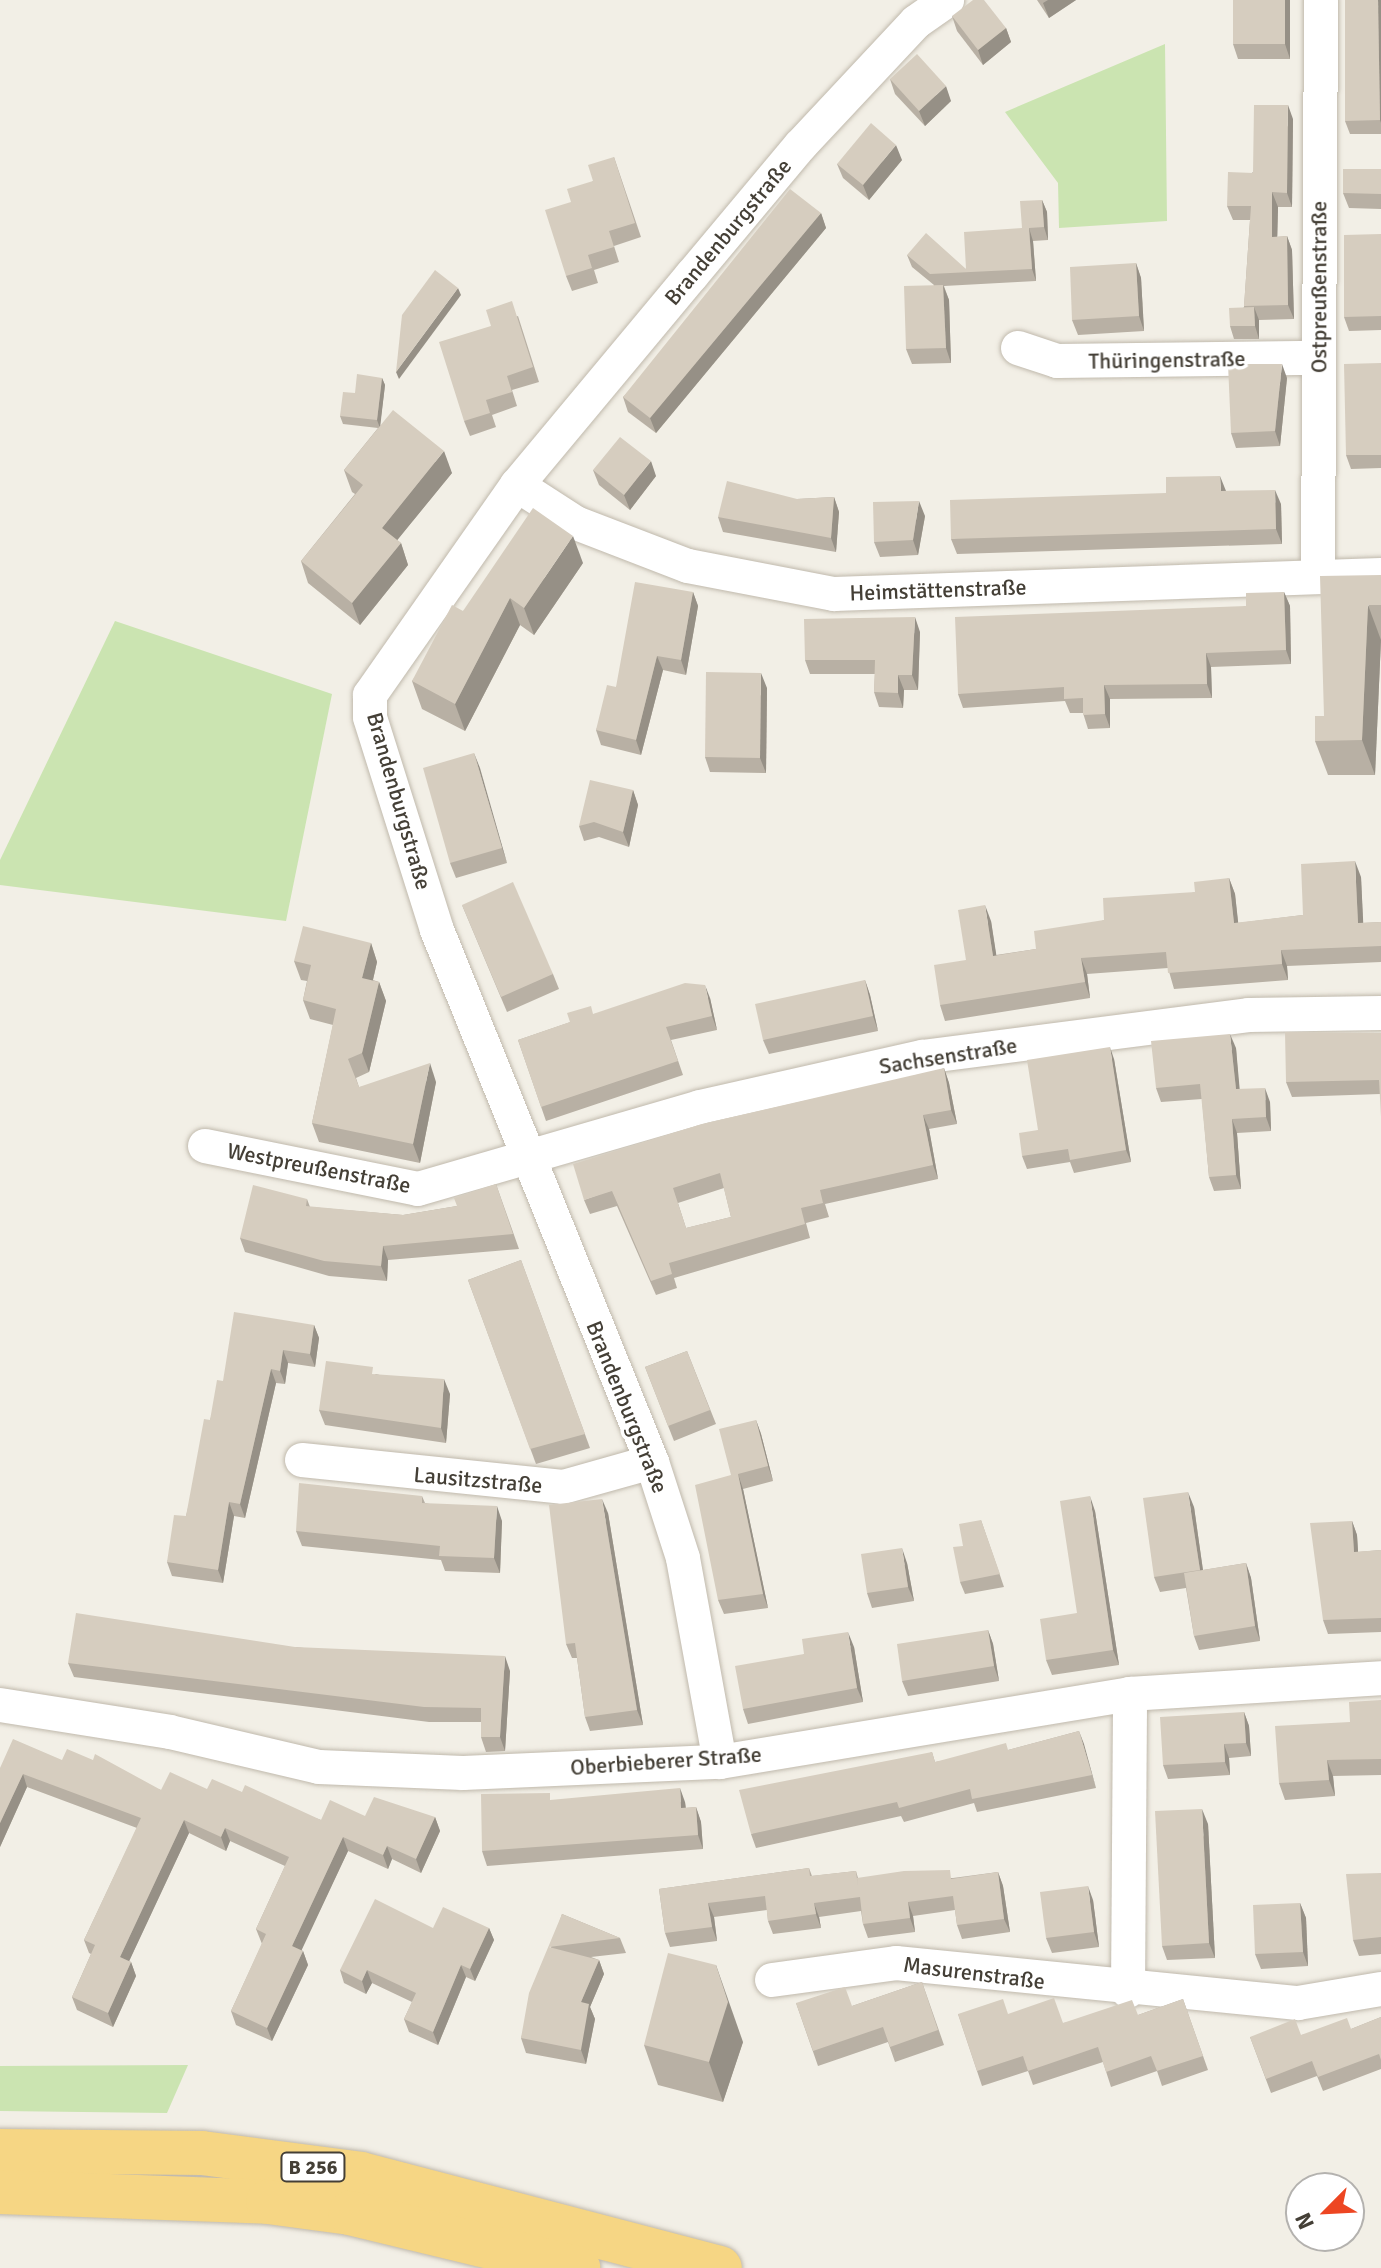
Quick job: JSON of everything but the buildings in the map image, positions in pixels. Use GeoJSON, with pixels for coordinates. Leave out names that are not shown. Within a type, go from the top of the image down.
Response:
{"type":"FeatureCollection","features":[{"type":"Feature","properties":{"kind":"highway","name":"B 256"},"geometry":{"type":"LineString","coordinates":[[3,2160],[202,2153],[361,2174],[720,2268]]}},
{"type":"Feature","properties":{"kind":"highway","name":"B 256"},"geometry":{"type":"LineString","coordinates":[[3,2160],[350,2213],[578,2268]]}},
{"type":"Feature","properties":{"kind":"street","name":"Brandenburgstraße"},"geometry":{"type":"LineString","coordinates":[[720,1762],[686,1572],[652,1462],[525,1160],[437,930],[370,717],[370,695],[517,485],[800,146],[916,22],[947,0]]}},
{"type":"Feature","properties":{"kind":"street","name":"Ostpreußenstraße"},"geometry":{"type":"LineString","coordinates":[[1318,574],[1321,0]]}},
{"type":"Feature","properties":{"kind":"street","name":"Thüringenstraße"},"geometry":{"type":"LineString","coordinates":[[1018,348],[1057,361],[1319,358]]}},
{"type":"Feature","properties":{"kind":"street","name":"Heimstättenstraße"},"geometry":{"type":"LineString","coordinates":[[517,485],[576,523],[688,566],[834,594],[1318,574],[1381,575]]}},
{"type":"Feature","properties":{"kind":"street","name":"Sachsenstraße"},"geometry":{"type":"LineString","coordinates":[[525,1160],[700,1107],[922,1057],[1248,1015],[1381,1013]]}},
{"type":"Feature","properties":{"kind":"street","name":"Westpreußenstraße"},"geometry":{"type":"LineString","coordinates":[[205,1146],[418,1189],[525,1160]]}},
{"type":"Feature","properties":{"kind":"street","name":"Lausitzstraße"},"geometry":{"type":"LineString","coordinates":[[302,1460],[563,1487],[652,1462]]}},
{"type":"Feature","properties":{"kind":"street","name":"Oberbieberer Straße"},"geometry":{"type":"LineString","coordinates":[[0,1705],[170,1732],[319,1767],[463,1773],[720,1762],[1130,1694],[1381,1678]]}},
{"type":"Feature","properties":{"kind":"street"},"geometry":{"type":"LineString","coordinates":[[1128,1991],[1130,1694]]}},
{"type":"Feature","properties":{"kind":"street","name":"Masurenstraße"},"geometry":{"type":"LineString","coordinates":[[772,1980],[896,1963],[1128,1991],[1298,2003],[1381,1989]]}},
{"type":"Feature","properties":{"kind":"green space"},"geometry":{"type":"Polygon","coordinates":[[[1165,44],[1167,221],[1059,228],[1058,183],[1005,112],[1165,44]]]}},
{"type":"Feature","properties":{"kind":"green space"},"geometry":{"type":"Polygon","coordinates":[[[115,621],[332,694],[286,921],[0,885],[0,860],[115,621]]]}},
{"type":"Feature","properties":{"kind":"green space"},"geometry":{"type":"Polygon","coordinates":[[[188,2065],[167,2113],[0,2111],[0,2066],[188,2065]]]}}]}
